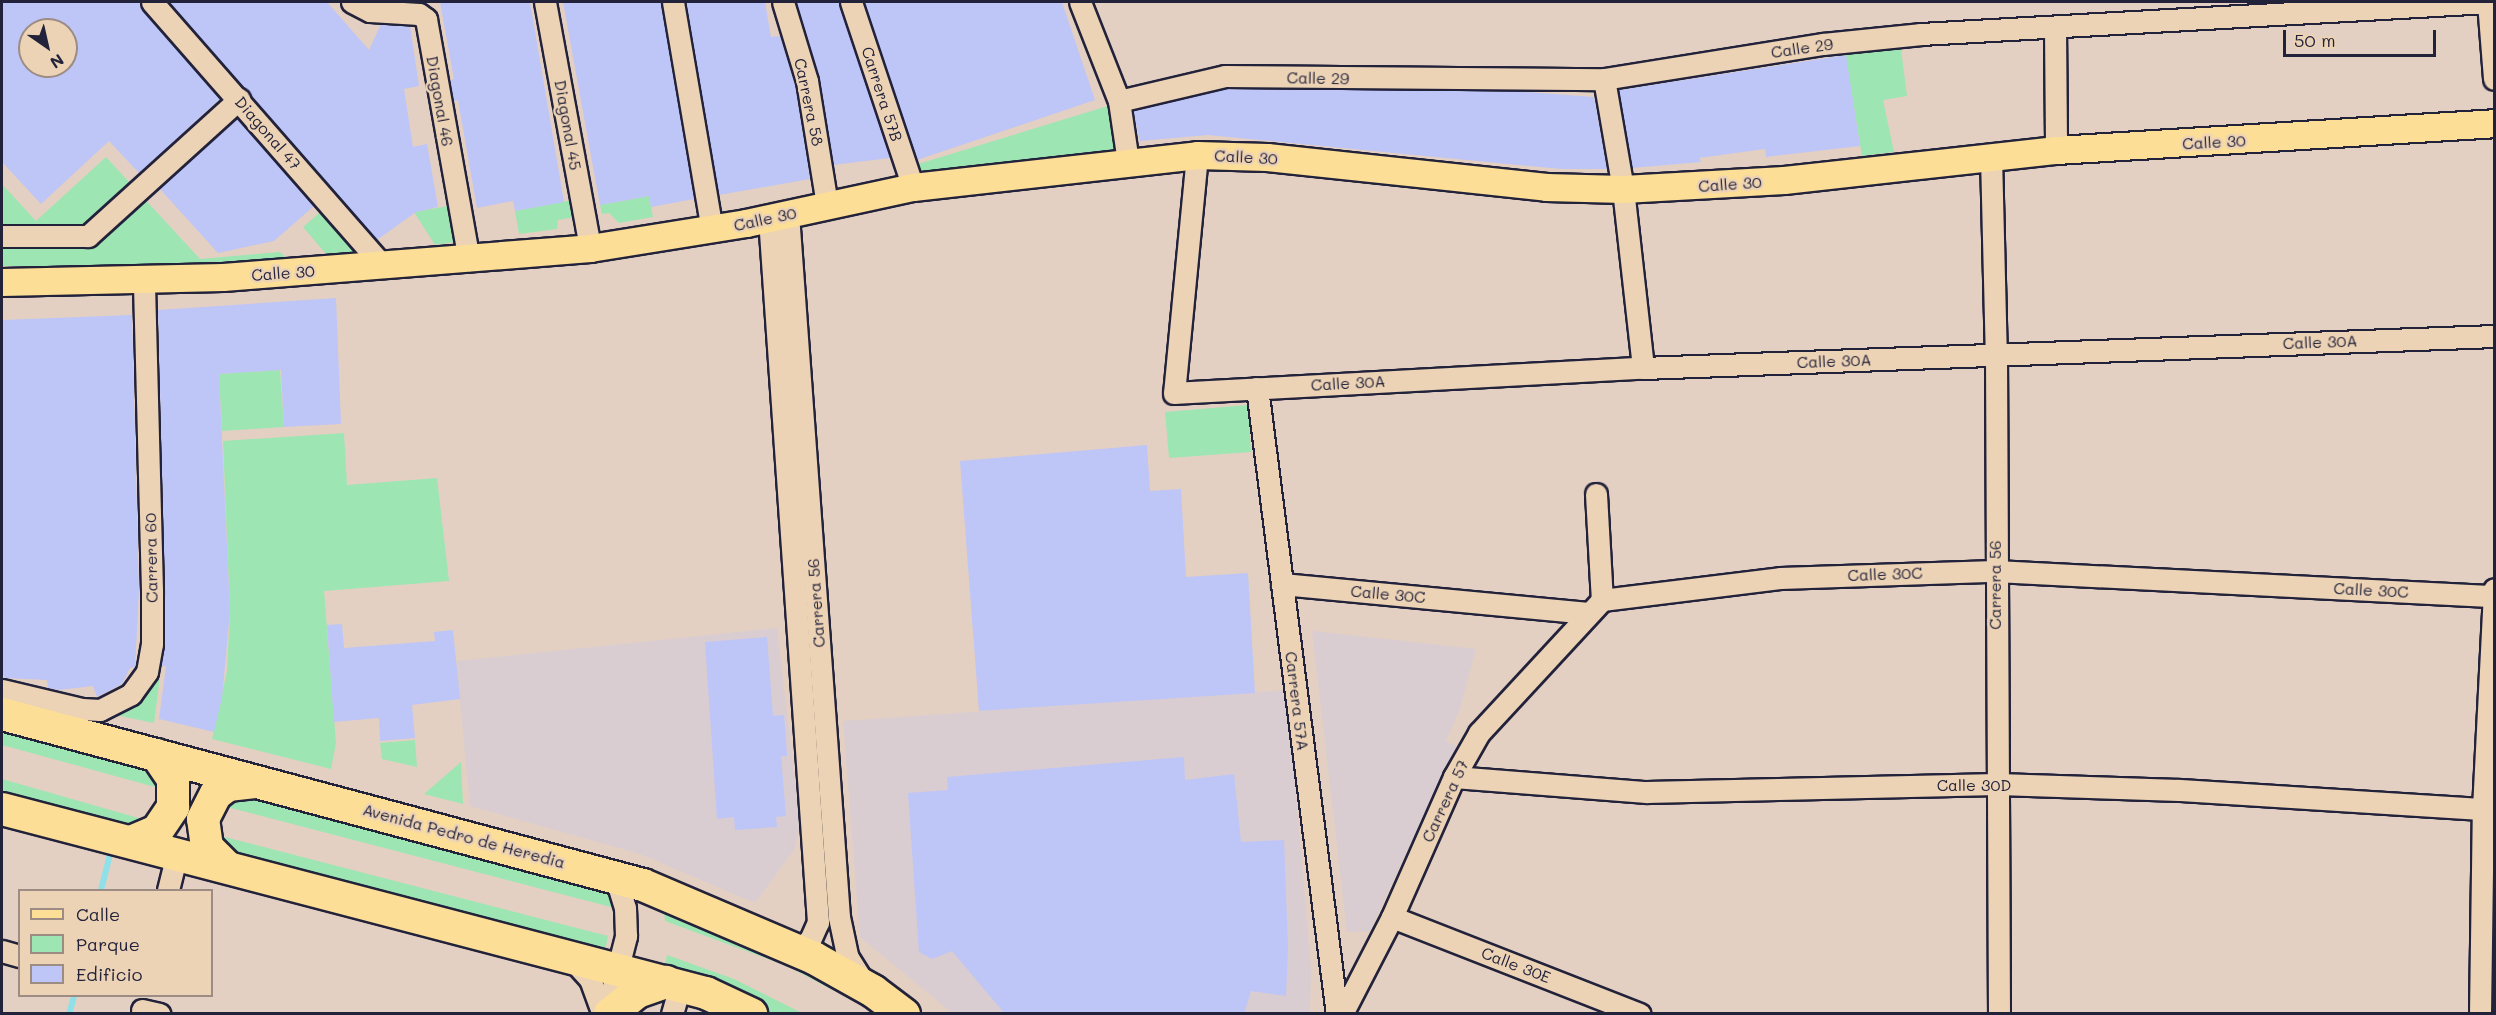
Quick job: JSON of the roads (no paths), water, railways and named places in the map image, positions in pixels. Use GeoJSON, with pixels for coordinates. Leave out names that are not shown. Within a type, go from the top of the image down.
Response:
{"type":"FeatureCollection","features":[{"type":"Feature","properties":{"kind":"highway","name":"Avenida Pedro de Heredia"},"geometry":{"type":"LineString","coordinates":[[2,714],[615,876],[707,909],[797,950],[866,987],[904,1014]]}},
{"type":"Feature","properties":{"kind":"highway"},"geometry":{"type":"LineString","coordinates":[[130,842],[157,831],[173,807],[173,779],[157,755]]}},
{"type":"Feature","properties":{"kind":"highway"},"geometry":{"type":"LineString","coordinates":[[227,867],[207,847],[203,819],[216,794],[228,785],[257,782]]}},
{"type":"Feature","properties":{"kind":"highway"},"geometry":{"type":"LineString","coordinates":[[2,809],[618,969],[672,994]]}},
{"type":"Feature","properties":{"kind":"highway"},"geometry":{"type":"LineString","coordinates":[[606,1014],[637,992],[672,994],[737,1010]]}},
{"type":"Feature","properties":{"kind":"main road","name":"Calle 30"},"geometry":{"type":"LineString","coordinates":[[2,282],[144,281],[469,260],[590,248],[712,229],[913,187],[1197,155],[1267,157],[1545,187],[1623,189],[1784,180],[2056,150],[2494,123]]}},
{"type":"Feature","properties":{"kind":"street","name":"Diagonal 47"},"geometry":{"type":"LineString","coordinates":[[152,2],[383,266]]}},
{"type":"Feature","properties":{"kind":"street","name":"Diagonal 46"},"geometry":{"type":"LineString","coordinates":[[352,2],[370,11],[419,14],[426,19],[469,260]]}},
{"type":"Feature","properties":{"kind":"street","name":"Diagonal 45"},"geometry":{"type":"LineString","coordinates":[[545,2],[590,248]]}},
{"type":"Feature","properties":{"kind":"street"},"geometry":{"type":"LineString","coordinates":[[673,2],[712,229]]}},
{"type":"Feature","properties":{"kind":"street","name":"Carrera 58"},"geometry":{"type":"LineString","coordinates":[[783,2],[807,81],[827,205]]}},
{"type":"Feature","properties":{"kind":"street","name":"Carrera 57B"},"geometry":{"type":"LineString","coordinates":[[851,2],[913,187]]}},
{"type":"Feature","properties":{"kind":"street"},"geometry":{"type":"LineString","coordinates":[[1080,2],[1119,101],[1128,162]]}},
{"type":"Feature","properties":{"kind":"street"},"geometry":{"type":"LineString","coordinates":[[2488,2],[2494,79]]}},
{"type":"Feature","properties":{"kind":"street","name":"Calle 29"},"geometry":{"type":"LineString","coordinates":[[1119,101],[1225,76],[1604,79],[1823,44],[2055,27],[2488,2]]}},
{"type":"Feature","properties":{"kind":"street"},"geometry":{"type":"LineString","coordinates":[[2055,27],[2056,150]]}},
{"type":"Feature","properties":{"kind":"street"},"geometry":{"type":"LineString","coordinates":[[1604,79],[1623,189],[1643,368]]}},
{"type":"Feature","properties":{"kind":"street"},"geometry":{"type":"LineString","coordinates":[[2,236],[88,236],[239,99]]}},
{"type":"Feature","properties":{"kind":"street","name":"Calle 30A"},"geometry":{"type":"LineString","coordinates":[[1197,155],[1174,393],[1643,368],[2494,336]]}},
{"type":"Feature","properties":{"kind":"street","name":"Carrera 56"},"geometry":{"type":"LineString","coordinates":[[1991,156],[1996,354],[1995,571],[1999,1014]]}},
{"type":"Feature","properties":{"kind":"street","name":"Carrera 56"},"geometry":{"type":"LineString","coordinates":[[778,216],[818,922],[810,940],[797,950]]}},
{"type":"Feature","properties":{"kind":"street","name":"Carrera 56"},"geometry":{"type":"LineString","coordinates":[[778,216],[839,917],[847,956],[866,987]]}},
{"type":"Feature","properties":{"kind":"street","name":"Carrera 60"},"geometry":{"type":"LineString","coordinates":[[2,690],[82,709],[100,710],[131,694],[147,672],[152,644],[152,590],[144,281]]}},
{"type":"Feature","properties":{"kind":"street","name":"Carrera 57A"},"geometry":{"type":"LineString","coordinates":[[1257,388],[1337,1014]]}},
{"type":"Feature","properties":{"kind":"street"},"geometry":{"type":"LineString","coordinates":[[1594,607],[1596,494]]}},
{"type":"Feature","properties":{"kind":"street","name":"Calle 30C"},"geometry":{"type":"LineString","coordinates":[[1282,584],[1594,607],[1780,578],[1995,571],[2494,596]]}},
{"type":"Feature","properties":{"kind":"street"},"geometry":{"type":"LineString","coordinates":[[2480,1014],[2489,810],[2494,589]]}},
{"type":"Feature","properties":{"kind":"street","name":"Carrera 57"},"geometry":{"type":"LineString","coordinates":[[1342,1014],[1392,917],[1454,777],[1489,719],[1594,607]]}},
{"type":"Feature","properties":{"kind":"street","name":"Calle 30D"},"geometry":{"type":"LineString","coordinates":[[1454,777],[1646,792],[1998,784],[2190,791],[2489,810]]}},
{"type":"Feature","properties":{"kind":"street"},"geometry":{"type":"LineString","coordinates":[[168,889],[177,855]]}},
{"type":"Feature","properties":{"kind":"street"},"geometry":{"type":"LineString","coordinates":[[606,1014],[618,969],[626,920],[615,876]]}},
{"type":"Feature","properties":{"kind":"street","name":"Calle 30E"},"geometry":{"type":"LineString","coordinates":[[1392,917],[1640,1014]]}},
{"type":"Feature","properties":{"kind":"street"},"geometry":{"type":"LineString","coordinates":[[2,951],[18,955]]}},
{"type":"Feature","properties":{"kind":"street"},"geometry":{"type":"LineString","coordinates":[[570,957],[590,980],[606,1014]]}},
{"type":"Feature","properties":{"kind":"waterway"},"geometry":{"type":"LineString","coordinates":[[101,889],[112,847]]}},
{"type":"Feature","properties":{"kind":"waterway"},"geometry":{"type":"LineString","coordinates":[[69,1014],[74,997]]}}]}
